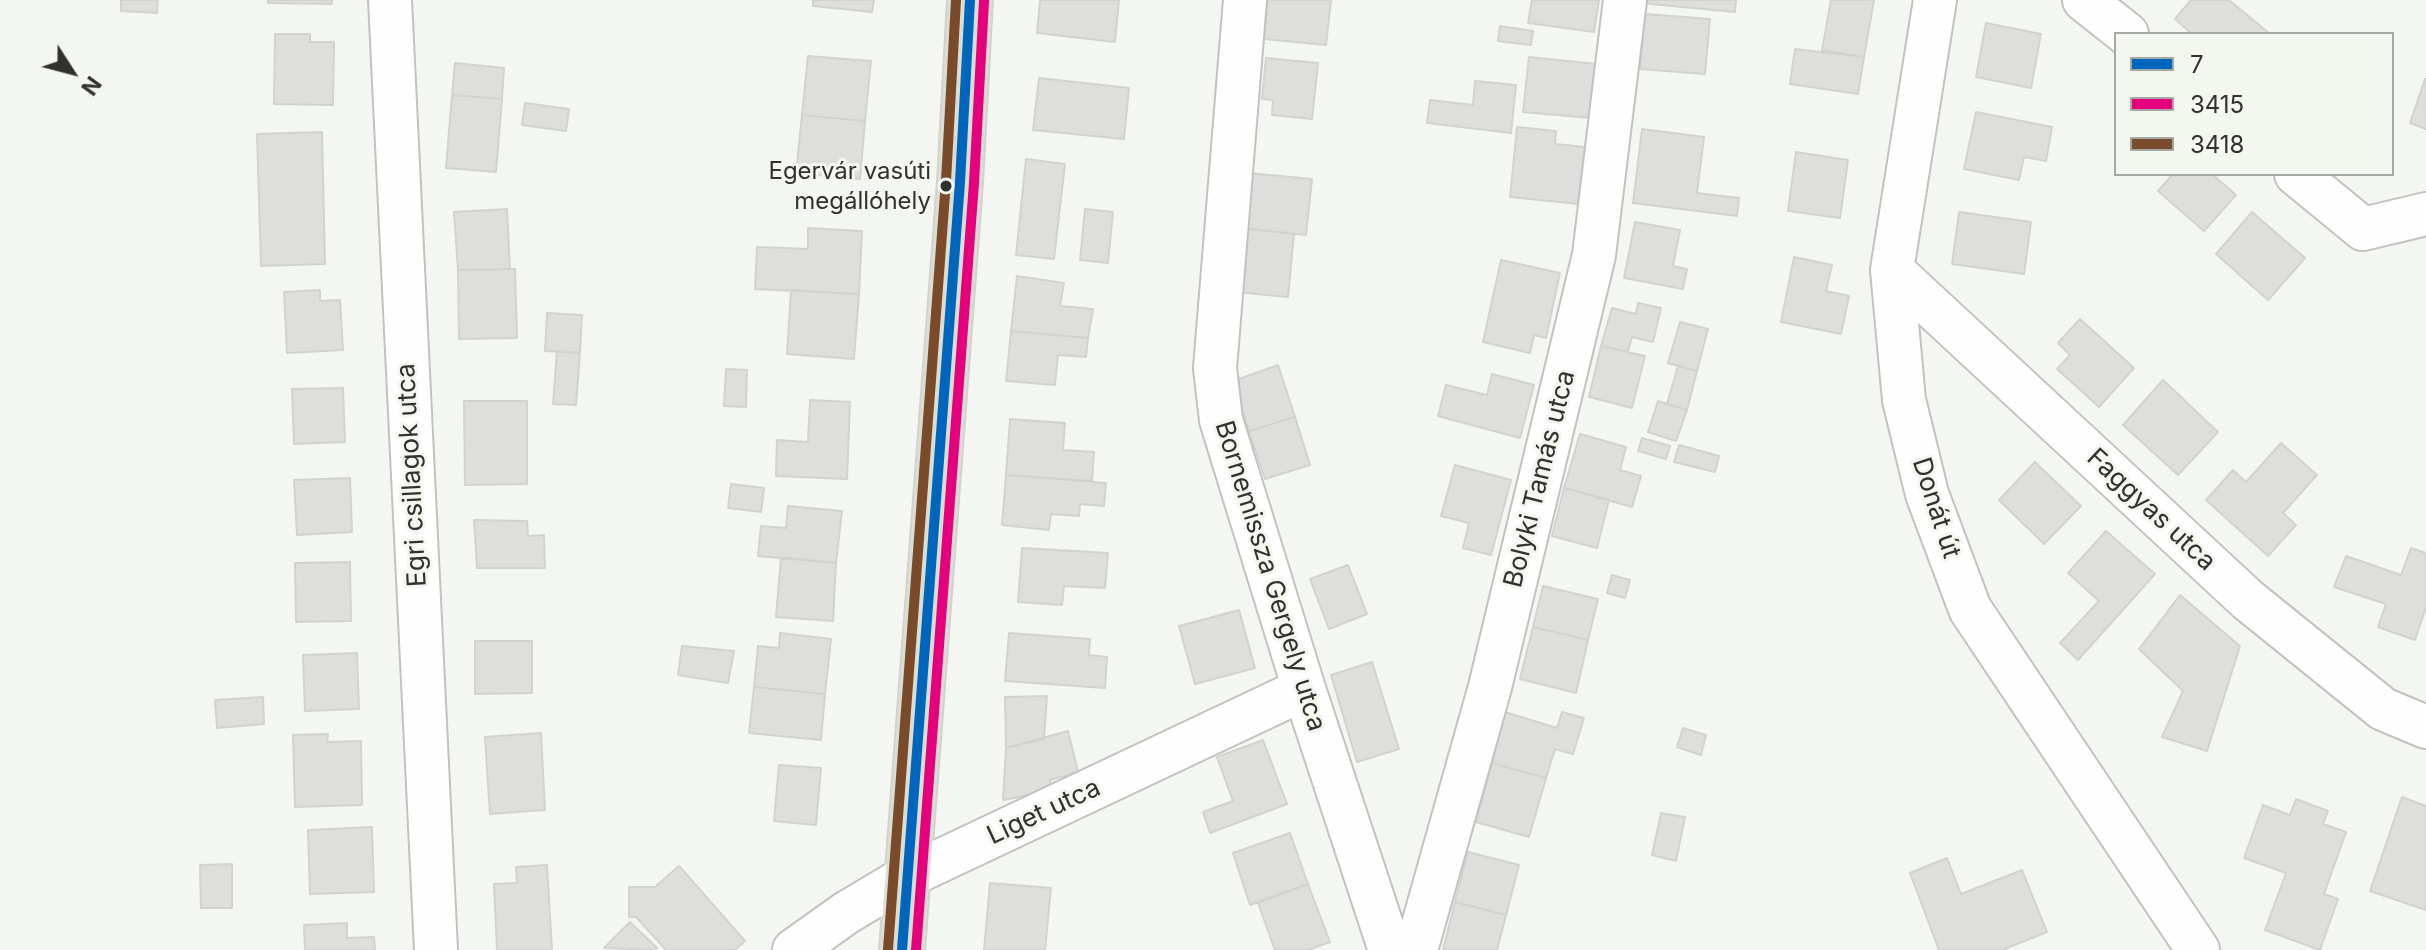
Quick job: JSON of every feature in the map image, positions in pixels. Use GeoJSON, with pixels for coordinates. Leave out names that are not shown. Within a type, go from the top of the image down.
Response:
{"type":"FeatureCollection","features":[{"type":"Feature","properties":{"kind":"main road"},"geometry":{"type":"LineString","coordinates":[[902,950],[960,182],[970,0]]}},
{"type":"Feature","properties":{"kind":"street","name":"Egri csillagok utca"},"geometry":{"type":"LineString","coordinates":[[390,0],[436,950]]}},
{"type":"Feature","properties":{"kind":"street","name":"Bornemissza Gergely utca"},"geometry":{"type":"LineString","coordinates":[[1245,0],[1215,368],[1221,420],[1304,689],[1390,950]]}},
{"type":"Feature","properties":{"kind":"street","name":"Bolyki Tamás utca"},"geometry":{"type":"LineString","coordinates":[[1416,950],[1490,687],[1594,255],[1625,0]]}},
{"type":"Feature","properties":{"kind":"street","name":"Donát út"},"geometry":{"type":"LineString","coordinates":[[1935,0],[1892,270],[1904,400],[1927,494],[1970,609],[2198,950]]}},
{"type":"Feature","properties":{"kind":"street"},"geometry":{"type":"LineString","coordinates":[[2084,0],[2124,32]]}},
{"type":"Feature","properties":{"kind":"street"},"geometry":{"type":"LineString","coordinates":[[2298,176],[2363,229],[2426,214]]}},
{"type":"Feature","properties":{"kind":"street","name":"Faggyas utca"},"geometry":{"type":"LineString","coordinates":[[1892,270],[2248,600],[2383,709],[2426,727]]}},
{"type":"Feature","properties":{"kind":"street","name":"Liget utca"},"geometry":{"type":"LineString","coordinates":[[794,950],[846,913],[908,876],[1304,689]]}},
{"type":"Feature","properties":{"kind":"building"},"geometry":{"type":"Polygon","coordinates":[[[121,0],[158,0],[157,13],[121,11],[121,0]]]}},
{"type":"Feature","properties":{"kind":"building"},"geometry":{"type":"Polygon","coordinates":[[[268,0],[332,0],[332,4],[268,3],[268,0]]]}},
{"type":"Feature","properties":{"kind":"building"},"geometry":{"type":"Polygon","coordinates":[[[813,0],[874,0],[872,12],[813,6],[813,0]]]}},
{"type":"Feature","properties":{"kind":"building"},"geometry":{"type":"Polygon","coordinates":[[[1040,0],[1119,0],[1115,42],[1037,33],[1040,0]]]}},
{"type":"Feature","properties":{"kind":"building"},"geometry":{"type":"Polygon","coordinates":[[[1268,0],[1331,0],[1326,45],[1264,39],[1268,0]]]}},
{"type":"Feature","properties":{"kind":"building"},"geometry":{"type":"Polygon","coordinates":[[[1532,0],[1599,0],[1594,32],[1528,23],[1532,0]]]}},
{"type":"Feature","properties":{"kind":"building"},"geometry":{"type":"Polygon","coordinates":[[[1640,0],[1736,0],[1735,12],[1640,3],[1640,0]]]}},
{"type":"Feature","properties":{"kind":"building"},"geometry":{"type":"Polygon","coordinates":[[[1831,0],[1874,0],[1864,57],[1822,50],[1831,0]]]}},
{"type":"Feature","properties":{"kind":"building"},"geometry":{"type":"Polygon","coordinates":[[[2191,0],[2229,0],[2268,32],[2190,32],[2175,19],[2191,0]]]}},
{"type":"Feature","properties":{"kind":"building"},"geometry":{"type":"Polygon","coordinates":[[[1645,14],[1710,19],[1705,74],[1640,69],[1645,14]]]}},
{"type":"Feature","properties":{"kind":"building"},"geometry":{"type":"Polygon","coordinates":[[[1986,23],[2041,34],[2031,88],[1976,77],[1986,23]]]}},
{"type":"Feature","properties":{"kind":"building"},"geometry":{"type":"Polygon","coordinates":[[[1500,26],[1533,31],[1531,45],[1498,41],[1500,26]]]}},
{"type":"Feature","properties":{"kind":"building"},"geometry":{"type":"Polygon","coordinates":[[[275,34],[310,34],[310,42],[334,42],[333,105],[274,104],[275,34]]]}},
{"type":"Feature","properties":{"kind":"building"},"geometry":{"type":"Polygon","coordinates":[[[1795,49],[1864,57],[1858,94],[1790,84],[1795,49]]]}},
{"type":"Feature","properties":{"kind":"building"},"geometry":{"type":"Polygon","coordinates":[[[808,56],[871,61],[865,121],[802,115],[808,56]]]}},
{"type":"Feature","properties":{"kind":"building"},"geometry":{"type":"Polygon","coordinates":[[[1529,57],[1597,64],[1591,118],[1523,112],[1529,57]]]}},
{"type":"Feature","properties":{"kind":"building"},"geometry":{"type":"Polygon","coordinates":[[[1266,58],[1318,63],[1312,119],[1272,115],[1273,100],[1262,99],[1266,58]]]}},
{"type":"Feature","properties":{"kind":"building"},"geometry":{"type":"Polygon","coordinates":[[[455,63],[504,68],[502,99],[452,95],[455,63]]]}},
{"type":"Feature","properties":{"kind":"building"},"geometry":{"type":"Polygon","coordinates":[[[1039,78],[1129,88],[1124,139],[1033,130],[1039,78]]]}},
{"type":"Feature","properties":{"kind":"building"},"geometry":{"type":"Polygon","coordinates":[[[2426,79],[2426,129],[2410,123],[2426,79]]]}},
{"type":"Feature","properties":{"kind":"building"},"geometry":{"type":"Polygon","coordinates":[[[1475,81],[1516,85],[1511,133],[1427,123],[1430,100],[1473,105],[1475,81]]]}},
{"type":"Feature","properties":{"kind":"building"},"geometry":{"type":"Polygon","coordinates":[[[452,95],[502,99],[496,172],[446,168],[452,95]]]}},
{"type":"Feature","properties":{"kind":"building"},"geometry":{"type":"Polygon","coordinates":[[[525,103],[569,109],[566,131],[522,125],[525,103]]]}},
{"type":"Feature","properties":{"kind":"building"},"geometry":{"type":"Polygon","coordinates":[[[1976,112],[2052,127],[2046,161],[2024,157],[2019,180],[1964,169],[1976,112]]]}},
{"type":"Feature","properties":{"kind":"building"},"geometry":{"type":"Polygon","coordinates":[[[802,115],[865,121],[860,179],[796,173],[802,115]]]}},
{"type":"Feature","properties":{"kind":"building"},"geometry":{"type":"Polygon","coordinates":[[[1517,127],[1556,131],[1555,144],[1585,147],[1579,204],[1510,197],[1517,127]]]}},
{"type":"Feature","properties":{"kind":"building"},"geometry":{"type":"Polygon","coordinates":[[[1642,129],[1704,137],[1697,193],[1739,198],[1737,216],[1633,203],[1642,129]]]}},
{"type":"Feature","properties":{"kind":"building"},"geometry":{"type":"Polygon","coordinates":[[[322,132],[325,264],[261,266],[257,134],[322,132]]]}},
{"type":"Feature","properties":{"kind":"building"},"geometry":{"type":"Polygon","coordinates":[[[1796,152],[1848,160],[1840,218],[1788,211],[1796,152]]]}},
{"type":"Feature","properties":{"kind":"building"},"geometry":{"type":"Polygon","coordinates":[[[1026,159],[1065,164],[1054,259],[1016,255],[1026,159]]]}},
{"type":"Feature","properties":{"kind":"building"},"geometry":{"type":"Polygon","coordinates":[[[1248,173],[1312,179],[1306,235],[1242,228],[1248,173]]]}},
{"type":"Feature","properties":{"kind":"building"},"geometry":{"type":"Polygon","coordinates":[[[2171,176],[2214,176],[2236,195],[2204,231],[2158,191],[2171,176]]]}},
{"type":"Feature","properties":{"kind":"building"},"geometry":{"type":"Polygon","coordinates":[[[507,209],[510,269],[458,270],[454,212],[507,209]]]}},
{"type":"Feature","properties":{"kind":"building"},"geometry":{"type":"Polygon","coordinates":[[[1085,209],[1113,212],[1108,263],[1080,260],[1085,209]]]}},
{"type":"Feature","properties":{"kind":"building"},"geometry":{"type":"Polygon","coordinates":[[[1959,212],[2031,222],[2024,274],[1952,264],[1959,212]]]}},
{"type":"Feature","properties":{"kind":"building"},"geometry":{"type":"Polygon","coordinates":[[[2252,212],[2305,258],[2268,300],[2216,254],[2252,212]]]}},
{"type":"Feature","properties":{"kind":"building"},"geometry":{"type":"Polygon","coordinates":[[[1635,222],[1680,230],[1673,266],[1687,269],[1683,289],[1624,278],[1635,222]]]}},
{"type":"Feature","properties":{"kind":"building"},"geometry":{"type":"Polygon","coordinates":[[[808,228],[862,231],[859,294],[755,289],[757,247],[808,249],[808,228]]]}},
{"type":"Feature","properties":{"kind":"building"},"geometry":{"type":"Polygon","coordinates":[[[1242,228],[1294,234],[1288,297],[1236,292],[1242,228]]]}},
{"type":"Feature","properties":{"kind":"building"},"geometry":{"type":"Polygon","coordinates":[[[1794,257],[1832,265],[1826,291],[1849,296],[1841,334],[1781,322],[1794,257]]]}},
{"type":"Feature","properties":{"kind":"building"},"geometry":{"type":"Polygon","coordinates":[[[1501,260],[1560,273],[1546,338],[1534,335],[1530,353],[1483,342],[1501,260]]]}},
{"type":"Feature","properties":{"kind":"building"},"geometry":{"type":"Polygon","coordinates":[[[515,269],[517,338],[459,339],[458,270],[515,269]]]}},
{"type":"Feature","properties":{"kind":"building"},"geometry":{"type":"Polygon","coordinates":[[[1017,276],[1064,283],[1060,306],[1093,309],[1088,338],[1011,331],[1017,276]]]}},
{"type":"Feature","properties":{"kind":"building"},"geometry":{"type":"Polygon","coordinates":[[[320,290],[320,301],[340,300],[343,350],[287,353],[284,292],[320,290]]]}},
{"type":"Feature","properties":{"kind":"building"},"geometry":{"type":"Polygon","coordinates":[[[791,290],[859,294],[854,359],[787,354],[791,290]]]}},
{"type":"Feature","properties":{"kind":"building"},"geometry":{"type":"Polygon","coordinates":[[[1638,303],[1661,308],[1653,342],[1632,337],[1628,352],[1601,346],[1612,308],[1636,314],[1638,303]]]}},
{"type":"Feature","properties":{"kind":"building"},"geometry":{"type":"Polygon","coordinates":[[[547,313],[582,315],[580,353],[545,351],[547,313]]]}},
{"type":"Feature","properties":{"kind":"building"},"geometry":{"type":"Polygon","coordinates":[[[2080,319],[2134,368],[2099,407],[2057,369],[2070,355],[2058,343],[2080,319]]]}},
{"type":"Feature","properties":{"kind":"building"},"geometry":{"type":"Polygon","coordinates":[[[1680,322],[1708,329],[1697,371],[1668,363],[1680,322]]]}},
{"type":"Feature","properties":{"kind":"building"},"geometry":{"type":"Polygon","coordinates":[[[1011,331],[1088,338],[1086,357],[1058,355],[1055,385],[1006,381],[1011,331]]]}},
{"type":"Feature","properties":{"kind":"building"},"geometry":{"type":"Polygon","coordinates":[[[1601,346],[1645,356],[1632,408],[1589,397],[1601,346]]]}},
{"type":"Feature","properties":{"kind":"building"},"geometry":{"type":"Polygon","coordinates":[[[557,351],[580,353],[576,405],[553,404],[557,351]]]}},
{"type":"Feature","properties":{"kind":"building"},"geometry":{"type":"Polygon","coordinates":[[[1278,365],[1295,417],[1249,431],[1233,381],[1278,365]]]}},
{"type":"Feature","properties":{"kind":"building"},"geometry":{"type":"Polygon","coordinates":[[[1678,366],[1697,371],[1687,410],[1667,404],[1678,366]]]}},
{"type":"Feature","properties":{"kind":"building"},"geometry":{"type":"Polygon","coordinates":[[[726,369],[747,370],[746,407],[724,406],[726,369]]]}},
{"type":"Feature","properties":{"kind":"building"},"geometry":{"type":"Polygon","coordinates":[[[1492,374],[1534,385],[1520,438],[1438,416],[1446,385],[1487,395],[1492,374]]]}},
{"type":"Feature","properties":{"kind":"building"},"geometry":{"type":"Polygon","coordinates":[[[2163,380],[2218,432],[2178,475],[2123,425],[2163,380]]]}},
{"type":"Feature","properties":{"kind":"building"},"geometry":{"type":"Polygon","coordinates":[[[343,388],[345,442],[294,444],[292,389],[343,388]]]}},
{"type":"Feature","properties":{"kind":"building"},"geometry":{"type":"Polygon","coordinates":[[[810,400],[850,402],[847,479],[776,476],[777,440],[808,442],[810,400]]]}},
{"type":"Feature","properties":{"kind":"building"},"geometry":{"type":"Polygon","coordinates":[[[464,401],[527,401],[527,484],[465,485],[464,401]]]}},
{"type":"Feature","properties":{"kind":"building"},"geometry":{"type":"Polygon","coordinates":[[[1658,401],[1687,410],[1676,441],[1648,432],[1658,401]]]}},
{"type":"Feature","properties":{"kind":"building"},"geometry":{"type":"Polygon","coordinates":[[[1295,417],[1310,465],[1265,479],[1249,431],[1295,417]]]}},
{"type":"Feature","properties":{"kind":"building"},"geometry":{"type":"Polygon","coordinates":[[[1010,419],[1065,423],[1063,450],[1094,452],[1092,481],[1006,475],[1010,419]]]}},
{"type":"Feature","properties":{"kind":"building"},"geometry":{"type":"Polygon","coordinates":[[[1580,434],[1626,447],[1620,470],[1641,476],[1632,507],[1564,488],[1580,434]]]}},
{"type":"Feature","properties":{"kind":"building"},"geometry":{"type":"Polygon","coordinates":[[[1642,438],[1670,446],[1666,459],[1638,451],[1642,438]]]}},
{"type":"Feature","properties":{"kind":"building"},"geometry":{"type":"Polygon","coordinates":[[[2281,443],[2317,475],[2283,513],[2296,525],[2268,556],[2206,500],[2233,470],[2246,482],[2281,443]]]}},
{"type":"Feature","properties":{"kind":"building"},"geometry":{"type":"Polygon","coordinates":[[[1679,445],[1719,456],[1715,472],[1674,462],[1679,445]]]}},
{"type":"Feature","properties":{"kind":"building"},"geometry":{"type":"Polygon","coordinates":[[[2035,462],[2081,506],[2044,544],[1999,500],[2035,462]]]}},
{"type":"Feature","properties":{"kind":"building"},"geometry":{"type":"Polygon","coordinates":[[[1455,465],[1511,480],[1491,555],[1463,548],[1469,523],[1441,516],[1455,465]]]}},
{"type":"Feature","properties":{"kind":"building"},"geometry":{"type":"Polygon","coordinates":[[[1006,475],[1106,483],[1104,506],[1080,504],[1079,516],[1051,514],[1049,530],[1002,525],[1006,475]]]}},
{"type":"Feature","properties":{"kind":"building"},"geometry":{"type":"Polygon","coordinates":[[[350,478],[352,532],[297,535],[294,480],[350,478]]]}},
{"type":"Feature","properties":{"kind":"building"},"geometry":{"type":"Polygon","coordinates":[[[731,484],[764,488],[761,512],[728,508],[731,484]]]}},
{"type":"Feature","properties":{"kind":"building"},"geometry":{"type":"Polygon","coordinates":[[[1564,488],[1609,500],[1597,548],[1552,536],[1564,488]]]}},
{"type":"Feature","properties":{"kind":"building"},"geometry":{"type":"Polygon","coordinates":[[[788,506],[842,511],[836,563],[758,556],[761,526],[786,528],[788,506]]]}},
{"type":"Feature","properties":{"kind":"building"},"geometry":{"type":"Polygon","coordinates":[[[474,520],[527,521],[528,536],[544,535],[545,568],[477,568],[474,520]]]}},
{"type":"Feature","properties":{"kind":"building"},"geometry":{"type":"Polygon","coordinates":[[[2106,531],[2155,574],[2078,660],[2060,643],[2099,601],[2068,573],[2106,531]]]}},
{"type":"Feature","properties":{"kind":"building"},"geometry":{"type":"Polygon","coordinates":[[[1022,548],[1108,553],[1105,588],[1064,586],[1062,605],[1018,602],[1022,548]]]}},
{"type":"Feature","properties":{"kind":"building"},"geometry":{"type":"Polygon","coordinates":[[[2411,548],[2426,553],[2426,607],[2415,640],[2378,627],[2386,604],[2334,587],[2346,556],[2401,575],[2411,548]]]}},
{"type":"Feature","properties":{"kind":"building"},"geometry":{"type":"Polygon","coordinates":[[[781,557],[836,563],[833,621],[776,617],[781,557]]]}},
{"type":"Feature","properties":{"kind":"building"},"geometry":{"type":"Polygon","coordinates":[[[350,562],[351,621],[296,622],[295,563],[350,562]]]}},
{"type":"Feature","properties":{"kind":"building"},"geometry":{"type":"Polygon","coordinates":[[[1348,565],[1367,614],[1329,629],[1310,579],[1348,565]]]}},
{"type":"Feature","properties":{"kind":"building"},"geometry":{"type":"Polygon","coordinates":[[[1612,575],[1630,580],[1625,598],[1607,593],[1612,575]]]}},
{"type":"Feature","properties":{"kind":"building"},"geometry":{"type":"Polygon","coordinates":[[[1543,586],[1598,599],[1588,640],[1533,627],[1543,586]]]}},
{"type":"Feature","properties":{"kind":"building"},"geometry":{"type":"Polygon","coordinates":[[[2180,595],[2240,646],[2207,751],[2162,737],[2183,691],[2139,649],[2180,595]]]}},
{"type":"Feature","properties":{"kind":"building"},"geometry":{"type":"Polygon","coordinates":[[[1239,610],[1255,668],[1195,684],[1179,626],[1239,610]]]}},
{"type":"Feature","properties":{"kind":"building"},"geometry":{"type":"Polygon","coordinates":[[[1533,627],[1588,640],[1576,693],[1520,679],[1533,627]]]}},
{"type":"Feature","properties":{"kind":"building"},"geometry":{"type":"Polygon","coordinates":[[[780,633],[831,639],[825,694],[754,687],[758,646],[779,648],[780,633]]]}},
{"type":"Feature","properties":{"kind":"building"},"geometry":{"type":"Polygon","coordinates":[[[1009,633],[1090,639],[1089,655],[1107,657],[1105,688],[1005,681],[1009,633]]]}},
{"type":"Feature","properties":{"kind":"building"},"geometry":{"type":"Polygon","coordinates":[[[475,641],[532,641],[532,693],[475,694],[475,641]]]}},
{"type":"Feature","properties":{"kind":"building"},"geometry":{"type":"Polygon","coordinates":[[[682,646],[734,651],[728,683],[678,675],[682,646]]]}},
{"type":"Feature","properties":{"kind":"building"},"geometry":{"type":"Polygon","coordinates":[[[357,653],[359,709],[305,711],[303,655],[357,653]]]}},
{"type":"Feature","properties":{"kind":"building"},"geometry":{"type":"Polygon","coordinates":[[[1372,662],[1399,749],[1357,762],[1331,675],[1372,662]]]}},
{"type":"Feature","properties":{"kind":"building"},"geometry":{"type":"Polygon","coordinates":[[[754,687],[825,694],[821,740],[749,733],[754,687]]]}},
{"type":"Feature","properties":{"kind":"building"},"geometry":{"type":"Polygon","coordinates":[[[1047,696],[1044,739],[1006,748],[1005,697],[1047,696]]]}},
{"type":"Feature","properties":{"kind":"building"},"geometry":{"type":"Polygon","coordinates":[[[263,697],[264,724],[217,728],[215,700],[263,697]]]}},
{"type":"Feature","properties":{"kind":"building"},"geometry":{"type":"Polygon","coordinates":[[[1505,712],[1557,728],[1562,712],[1584,718],[1573,754],[1555,749],[1546,778],[1492,763],[1505,712]]]}},
{"type":"Feature","properties":{"kind":"building"},"geometry":{"type":"Polygon","coordinates":[[[1683,728],[1706,735],[1701,755],[1677,747],[1683,728]]]}},
{"type":"Feature","properties":{"kind":"building"},"geometry":{"type":"Polygon","coordinates":[[[1068,731],[1078,772],[1050,780],[1051,791],[1003,800],[1006,748],[1068,731]]]}},
{"type":"Feature","properties":{"kind":"building"},"geometry":{"type":"Polygon","coordinates":[[[541,733],[545,810],[490,814],[485,737],[541,733]]]}},
{"type":"Feature","properties":{"kind":"building"},"geometry":{"type":"Polygon","coordinates":[[[328,734],[327,742],[361,741],[362,805],[295,807],[293,735],[328,734]]]}},
{"type":"Feature","properties":{"kind":"building"},"geometry":{"type":"Polygon","coordinates":[[[1263,740],[1287,804],[1210,833],[1203,812],[1233,801],[1217,757],[1263,740]]]}},
{"type":"Feature","properties":{"kind":"building"},"geometry":{"type":"Polygon","coordinates":[[[1492,763],[1546,778],[1529,837],[1476,822],[1492,763]]]}},
{"type":"Feature","properties":{"kind":"building"},"geometry":{"type":"Polygon","coordinates":[[[779,765],[821,768],[816,825],[774,821],[779,765]]]}},
{"type":"Feature","properties":{"kind":"building"},"geometry":{"type":"Polygon","coordinates":[[[2402,797],[2426,806],[2426,910],[2370,891],[2402,797]]]}},
{"type":"Feature","properties":{"kind":"building"},"geometry":{"type":"Polygon","coordinates":[[[2296,799],[2328,811],[2323,824],[2346,832],[2324,894],[2338,899],[2320,950],[2265,930],[2286,873],[2244,858],[2263,805],[2290,815],[2296,799]]]}},
{"type":"Feature","properties":{"kind":"building"},"geometry":{"type":"Polygon","coordinates":[[[1661,813],[1685,817],[1676,861],[1652,855],[1661,813]]]}},
{"type":"Feature","properties":{"kind":"building"},"geometry":{"type":"Polygon","coordinates":[[[372,827],[374,892],[310,894],[308,830],[372,827]]]}},
{"type":"Feature","properties":{"kind":"building"},"geometry":{"type":"Polygon","coordinates":[[[1290,833],[1308,884],[1250,905],[1233,853],[1290,833]]]}},
{"type":"Feature","properties":{"kind":"building"},"geometry":{"type":"Polygon","coordinates":[[[1468,852],[1519,865],[1506,915],[1455,902],[1468,852]]]}},
{"type":"Feature","properties":{"kind":"building"},"geometry":{"type":"Polygon","coordinates":[[[1947,858],[1961,894],[2022,870],[2047,932],[2002,950],[1939,950],[1910,873],[1947,858]]]}},
{"type":"Feature","properties":{"kind":"building"},"geometry":{"type":"Polygon","coordinates":[[[232,864],[232,908],[201,908],[200,865],[232,864]]]}},
{"type":"Feature","properties":{"kind":"building"},"geometry":{"type":"Polygon","coordinates":[[[547,865],[552,950],[497,950],[494,884],[517,883],[516,867],[547,865]]]}},
{"type":"Feature","properties":{"kind":"building"},"geometry":{"type":"Polygon","coordinates":[[[679,866],[745,941],[735,950],[666,950],[636,917],[629,917],[629,887],[655,887],[679,866]]]}},
{"type":"Feature","properties":{"kind":"building"},"geometry":{"type":"Polygon","coordinates":[[[990,883],[1051,888],[1045,950],[984,950],[990,883]]]}},
{"type":"Feature","properties":{"kind":"building"},"geometry":{"type":"Polygon","coordinates":[[[1308,884],[1330,942],[1308,950],[1275,950],[1258,903],[1308,884]]]}},
{"type":"Feature","properties":{"kind":"building"},"geometry":{"type":"Polygon","coordinates":[[[1455,902],[1506,915],[1497,950],[1443,950],[1455,902]]]}},
{"type":"Feature","properties":{"kind":"building"},"geometry":{"type":"Polygon","coordinates":[[[630,922],[657,948],[655,950],[604,948],[630,922]]]}},
{"type":"Feature","properties":{"kind":"building"},"geometry":{"type":"Polygon","coordinates":[[[347,923],[347,938],[374,937],[375,950],[305,950],[304,925],[347,923]]]}},
{"type":"Feature","properties":{"kind":"transit line","name":"3418"},"geometry":{"type":"LineString","coordinates":[[888,949],[946,181],[956,0]]}},
{"type":"Feature","properties":{"kind":"transit line","name":"7"},"geometry":{"type":"LineString","coordinates":[[902,950],[960,182],[970,0]]}},
{"type":"Feature","properties":{"kind":"transit line","name":"3415"},"geometry":{"type":"LineString","coordinates":[[916,950],[974,183],[984,1]]}},
{"type":"Feature","properties":{"kind":"place","name":"Egervár vasúti megállóhely"},"geometry":{"type":"Point","coordinates":[946,186]}}]}
